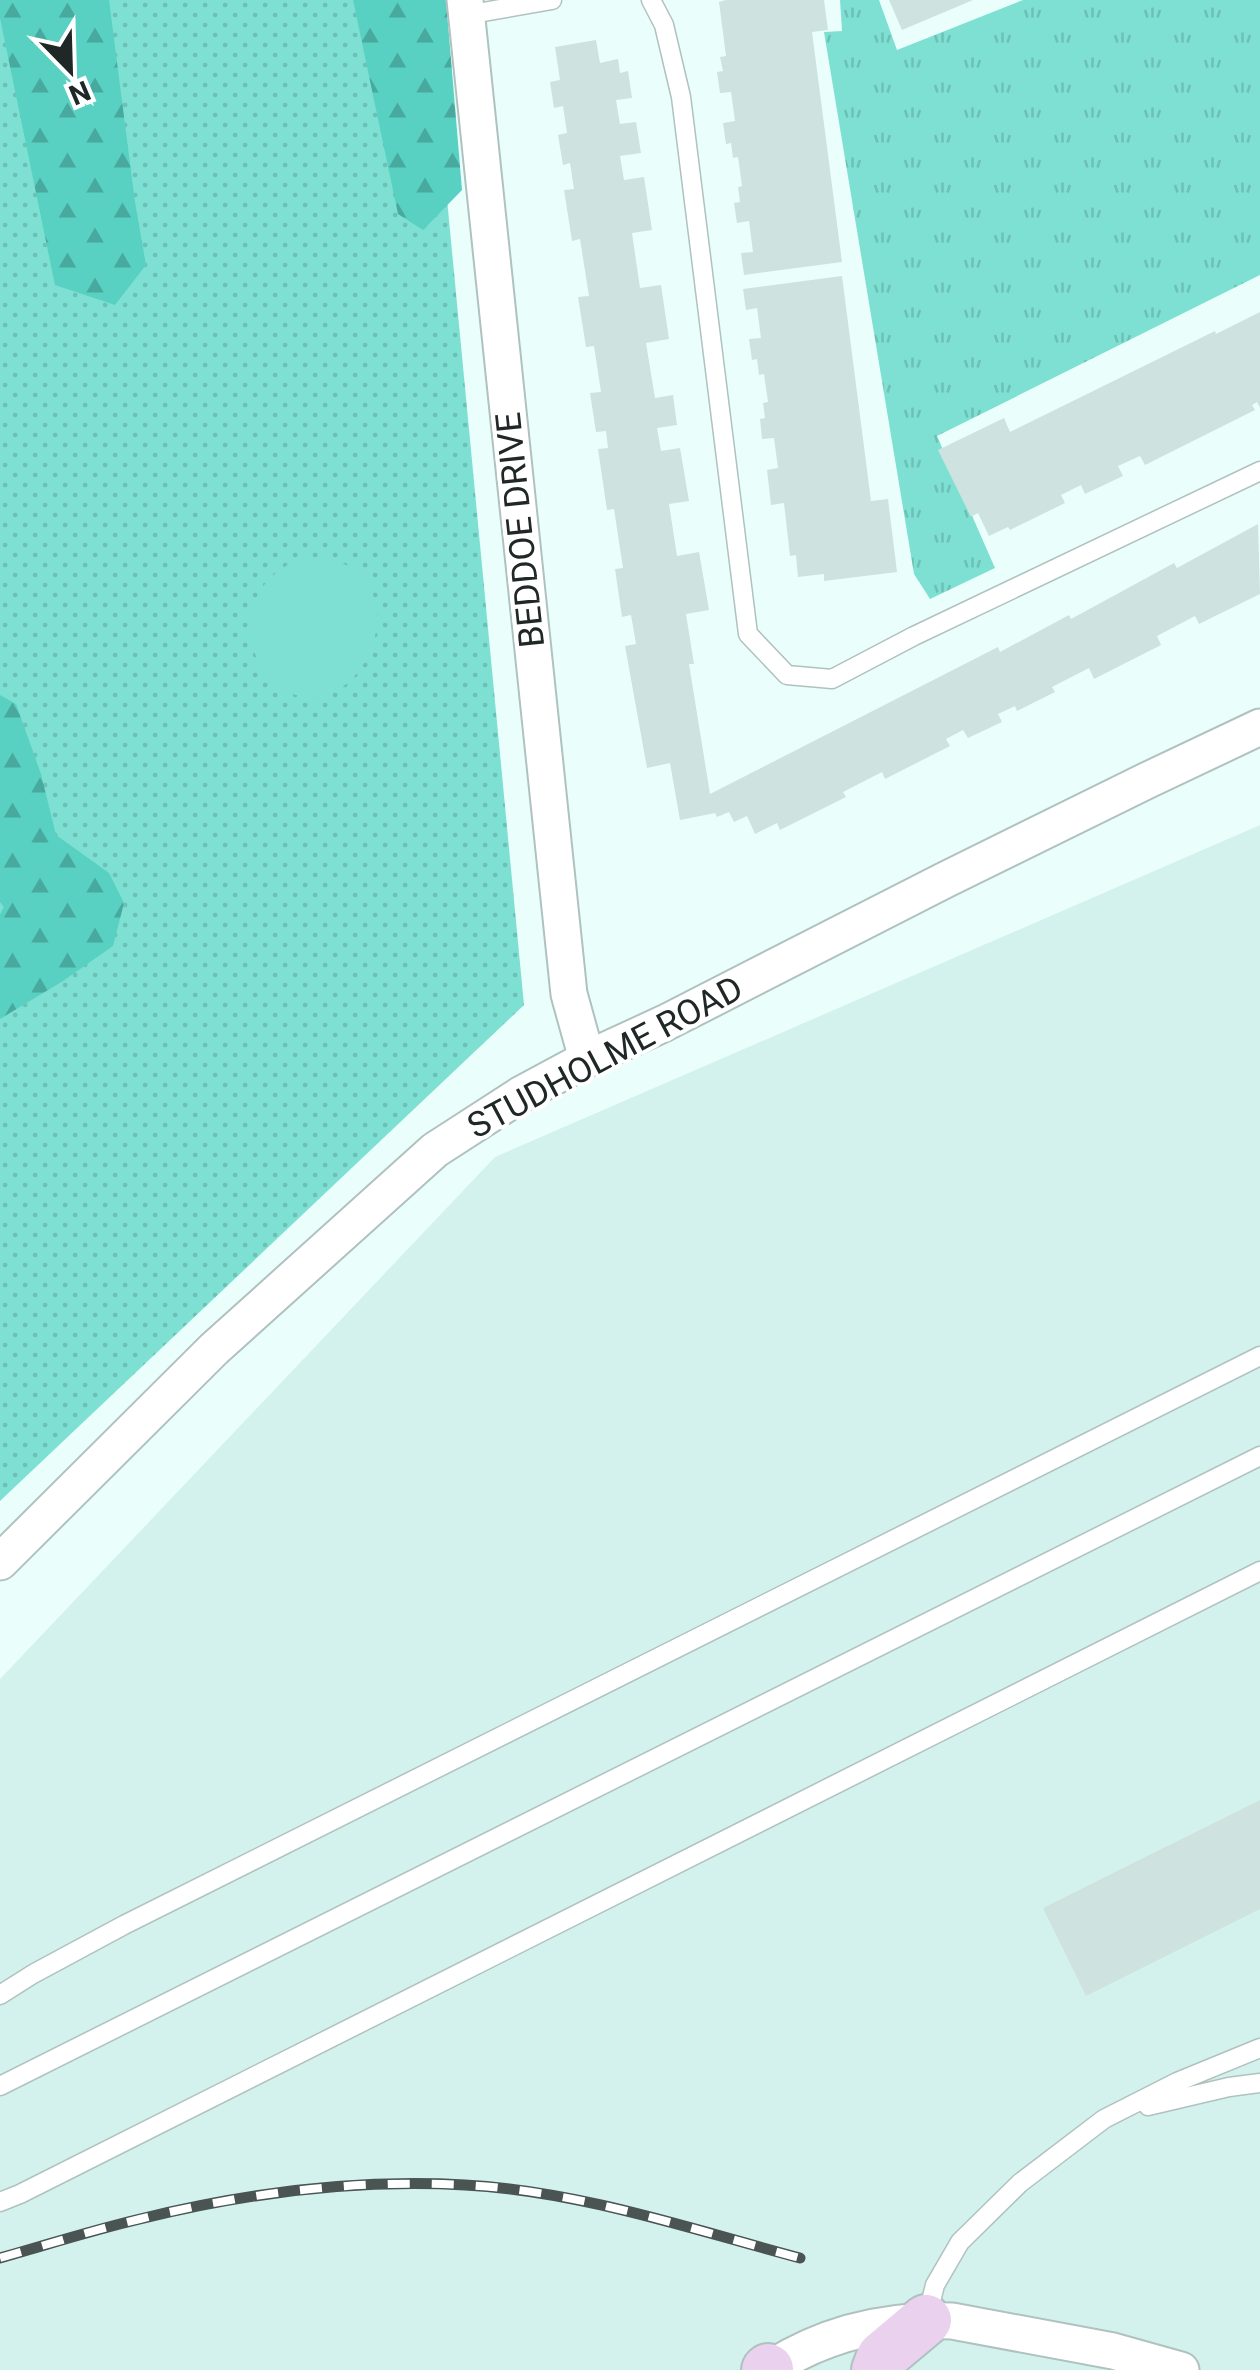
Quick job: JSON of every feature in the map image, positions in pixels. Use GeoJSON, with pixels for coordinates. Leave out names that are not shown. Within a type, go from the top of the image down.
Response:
{"type":"FeatureCollection","features":[{"type":"Feature","properties":{"kind":"main road"},"geometry":{"type":"LineString","coordinates":[[877,2370],[882,2358],[926,2320]]}},
{"type":"Feature","properties":{"kind":"street","name":"BEDDOE DRIVE"},"geometry":{"type":"LineString","coordinates":[[466,8],[568,994],[587,1059]]}},
{"type":"Feature","properties":{"kind":"street","name":"STUDHOLME ROAD"},"geometry":{"type":"LineString","coordinates":[[0,1562],[214,1349],[435,1150],[520,1095],[587,1059],[1131,788],[1260,728]]}},
{"type":"Feature","properties":{"kind":"street"},"geometry":{"type":"LineString","coordinates":[[768,2370],[812,2344],[856,2330],[926,2320],[952,2321],[1113,2351],[1181,2370]]}},
{"type":"Feature","properties":{"kind":"lane"},"geometry":{"type":"LineString","coordinates":[[466,8],[552,0]]}},
{"type":"Feature","properties":{"kind":"lane"},"geometry":{"type":"LineString","coordinates":[[651,0],[664,26],[681,97],[748,634],[788,676],[832,679],[1260,471]]}},
{"type":"Feature","properties":{"kind":"lane"},"geometry":{"type":"LineString","coordinates":[[0,1995],[124,1925],[1260,1356]]}},
{"type":"Feature","properties":{"kind":"lane"},"geometry":{"type":"LineString","coordinates":[[0,2086],[1260,1456]]}},
{"type":"Feature","properties":{"kind":"lane"},"geometry":{"type":"LineString","coordinates":[[0,2202],[1260,1571]]}},
{"type":"Feature","properties":{"kind":"lane"},"geometry":{"type":"LineString","coordinates":[[926,2320],[935,2285],[960,2242],[1020,2184],[1104,2119],[1177,2082],[1260,2048]]}},
{"type":"Feature","properties":{"kind":"lane"},"geometry":{"type":"LineString","coordinates":[[1104,2119],[1169,2099],[1260,2083]]}},
{"type":"Feature","properties":{"kind":"shaded area"},"geometry":{"type":"Polygon","coordinates":[[[1260,825],[1260,2370],[0,2370],[0,1679],[495,1157],[1260,825]]]}},
{"type":"Feature","properties":{"kind":"green space"},"geometry":{"type":"Polygon","coordinates":[[[0,0],[428,0],[524,1005],[0,1501],[0,0]]]}},
{"type":"Feature","properties":{"kind":"green space"},"geometry":{"type":"Polygon","coordinates":[[[0,0],[109,0],[146,265],[115,305],[55,285],[0,18],[0,0]]]}},
{"type":"Feature","properties":{"kind":"green space"},"geometry":{"type":"Polygon","coordinates":[[[353,0],[446,0],[462,190],[423,230],[398,214],[353,0]]]}},
{"type":"Feature","properties":{"kind":"green space"},"geometry":{"type":"Polygon","coordinates":[[[840,0],[879,0],[897,50],[1023,0],[1260,0],[1260,275],[937,436],[995,568],[930,599],[914,574],[824,32],[842,31],[840,0]]]}},
{"type":"Feature","properties":{"kind":"green space"},"geometry":{"type":"Polygon","coordinates":[[[308,557],[344,564],[366,581],[376,605],[376,632],[366,659],[350,681],[328,694],[301,696],[283,690],[269,678],[251,642],[250,623],[253,606],[273,576],[308,557]]]}},
{"type":"Feature","properties":{"kind":"green space"},"geometry":{"type":"Polygon","coordinates":[[[0,695],[16,704],[41,774],[56,835],[109,873],[124,903],[113,946],[0,1019],[0,914],[4,907],[0,902],[0,695]]]}},
{"type":"Feature","properties":{"kind":"building"},"geometry":{"type":"Polygon","coordinates":[[[824,0],[828,30],[812,32],[842,262],[744,275],[741,253],[753,252],[749,221],[737,223],[734,203],[740,202],[738,187],[742,186],[738,157],[733,158],[731,143],[726,144],[723,123],[735,121],[731,92],[720,93],[717,72],[723,71],[720,57],[726,56],[719,2],[824,0]]]}},
{"type":"Feature","properties":{"kind":"building"},"geometry":{"type":"Polygon","coordinates":[[[889,0],[973,0],[902,30],[889,0]]]}},
{"type":"Feature","properties":{"kind":"building"},"geometry":{"type":"Polygon","coordinates":[[[596,40],[600,63],[618,59],[620,73],[628,71],[632,98],[616,100],[620,124],[636,122],[641,153],[620,156],[624,180],[644,177],[652,230],[632,233],[640,288],[661,285],[669,339],[646,343],[655,398],[673,395],[677,425],[657,428],[661,451],[680,448],[689,501],[669,504],[677,556],[699,552],[709,610],[686,614],[694,664],[689,664],[710,794],[998,647],[1000,652],[1069,615],[1071,619],[1174,563],[1177,568],[1258,524],[1260,594],[1199,624],[1195,616],[1157,636],[1161,645],[1094,679],[1089,668],[1052,687],[1055,692],[1017,711],[1015,706],[998,714],[1002,722],[968,738],[963,730],[946,739],[950,746],[885,779],[882,772],[843,792],[846,797],[780,830],[777,823],[755,834],[747,816],[734,822],[729,812],[717,817],[715,813],[680,820],[670,763],[647,768],[625,646],[636,644],[631,615],[622,617],[615,569],[623,568],[614,509],[607,510],[598,449],[608,448],[606,431],[596,432],[590,393],[601,392],[594,346],[586,347],[578,297],[589,296],[580,239],[572,241],[564,190],[574,189],[570,163],[563,165],[558,135],[567,133],[563,106],[554,108],[550,82],[560,80],[555,47],[596,40]]]}},
{"type":"Feature","properties":{"kind":"building"},"geometry":{"type":"Polygon","coordinates":[[[842,276],[871,501],[888,499],[897,572],[824,581],[824,574],[798,577],[796,555],[790,556],[784,503],[771,505],[767,470],[778,468],[774,438],[762,439],[760,419],[765,418],[763,403],[768,402],[764,374],[759,375],[757,359],[752,360],[749,339],[761,338],[757,308],[746,310],[743,289],[842,276]]]}},
{"type":"Feature","properties":{"kind":"building"},"geometry":{"type":"Polygon","coordinates":[[[1260,312],[1260,408],[1257,402],[1252,405],[1255,410],[1145,465],[1140,456],[1118,466],[1123,476],[1085,494],[1081,485],[1061,495],[1065,503],[1010,530],[1008,527],[989,536],[978,513],[971,517],[938,450],[1004,418],[1010,432],[1260,312]]]}},
{"type":"Feature","properties":{"kind":"building"},"geometry":{"type":"Polygon","coordinates":[[[1260,1800],[1260,1909],[1086,1996],[1043,1908],[1260,1800]]]}},
{"type":"Feature","properties":{"kind":"railway"},"geometry":{"type":"LineString","coordinates":[[0,2258],[122,2223],[220,2202],[301,2190],[383,2184],[465,2185],[550,2195],[800,2258]]}}]}
